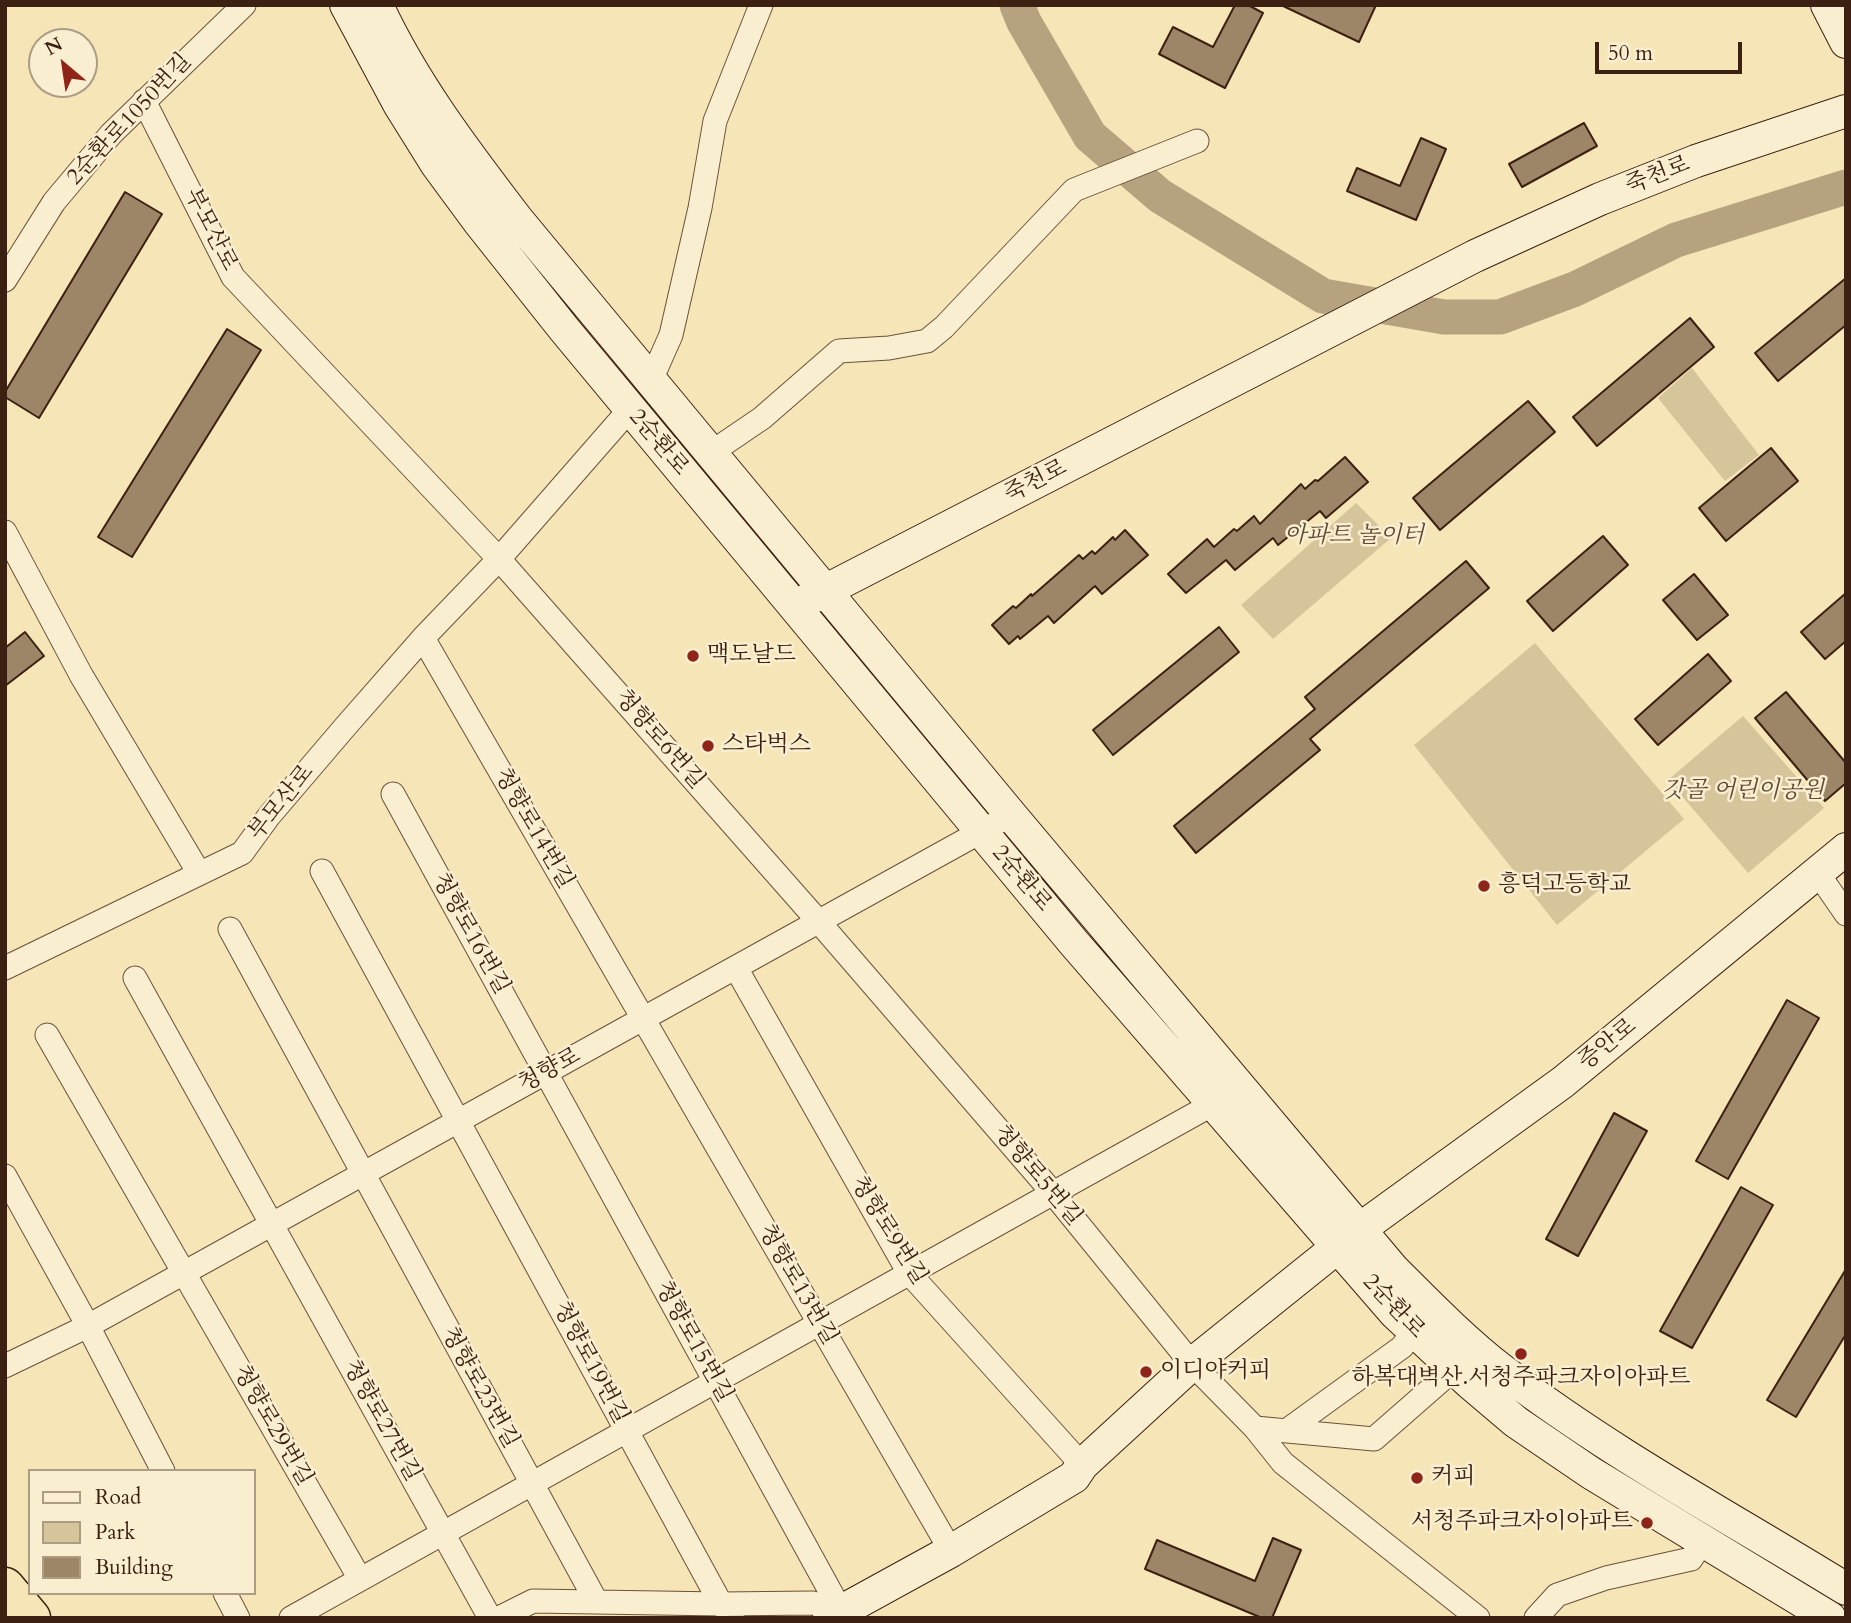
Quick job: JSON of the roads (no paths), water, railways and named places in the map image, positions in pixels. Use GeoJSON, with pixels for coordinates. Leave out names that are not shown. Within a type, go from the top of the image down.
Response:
{"type":"FeatureCollection","features":[{"type":"Feature","properties":{"kind":"highway"},"geometry":{"type":"LineString","coordinates":[[5,1587],[31,1618]]}},
{"type":"Feature","properties":{"kind":"main road","name":"2순환로"},"geometry":{"type":"LineString","coordinates":[[346,5],[399,104],[437,164],[479,222],[630,409],[1074,943],[1213,1104],[1349,1238],[1394,1269],[1450,1327],[1501,1369],[1566,1418],[1846,1589]]}},
{"type":"Feature","properties":{"kind":"main road","name":"2순환로"},"geometry":{"type":"LineString","coordinates":[[377,5],[416,79],[517,219],[1012,815],[1349,1238],[1414,1331],[1516,1422],[1591,1473],[1830,1618]]}},
{"type":"Feature","properties":{"kind":"main road"},"geometry":{"type":"LineString","coordinates":[[1827,5],[1846,42]]}},
{"type":"Feature","properties":{"kind":"main road","name":"죽천로"},"geometry":{"type":"LineString","coordinates":[[794,606],[1475,256],[1600,199],[1696,161],[1846,111]]}},
{"type":"Feature","properties":{"kind":"main road","name":"증안로"},"geometry":{"type":"LineString","coordinates":[[835,1614],[951,1551],[1074,1477],[1082,1465],[1192,1364],[1349,1238],[1563,1082],[1846,849]]}},
{"type":"Feature","properties":{"kind":"street","name":"2순환로1050번길"},"geometry":{"type":"LineString","coordinates":[[5,280],[54,202],[111,134],[244,5]]}},
{"type":"Feature","properties":{"kind":"street","name":"2순환로"},"geometry":{"type":"LineString","coordinates":[[651,380],[671,335],[700,208],[715,121],[761,5]]}},
{"type":"Feature","properties":{"kind":"street","name":"부모산로"},"geometry":{"type":"LineString","coordinates":[[144,101],[233,277],[499,559]]}},
{"type":"Feature","properties":{"kind":"street","name":"2순환로"},"geometry":{"type":"LineString","coordinates":[[712,452],[762,418],[839,351],[889,348],[927,341],[944,327],[1074,190],[1197,141]]}},
{"type":"Feature","properties":{"kind":"street","name":"부모산로"},"geometry":{"type":"LineString","coordinates":[[5,968],[242,853],[269,816],[423,638],[499,559],[630,409]]}},
{"type":"Feature","properties":{"kind":"street"},"geometry":{"type":"LineString","coordinates":[[5,532],[81,675],[199,873]]}},
{"type":"Feature","properties":{"kind":"street","name":"청향로6번길"},"geometry":{"type":"LineString","coordinates":[[499,559],[819,922]]}},
{"type":"Feature","properties":{"kind":"street","name":"청향로14번길"},"geometry":{"type":"LineString","coordinates":[[423,638],[643,1019]]}},
{"type":"Feature","properties":{"kind":"street","name":"청향로16번길"},"geometry":{"type":"LineString","coordinates":[[393,794],[546,1073]]}},
{"type":"Feature","properties":{"kind":"street","name":"청향로"},"geometry":{"type":"LineString","coordinates":[[5,1366],[88,1326],[1012,815]]}},
{"type":"Feature","properties":{"kind":"street","name":"청향로19번길"},"geometry":{"type":"LineString","coordinates":[[322,871],[626,1431],[727,1611]]}},
{"type":"Feature","properties":{"kind":"street"},"geometry":{"type":"LineString","coordinates":[[1817,872],[1846,914]]}},
{"type":"Feature","properties":{"kind":"street","name":"청향로5번길"},"geometry":{"type":"LineString","coordinates":[[819,922],[1053,1193],[1192,1364],[1255,1428],[1283,1463],[1478,1618]]}},
{"type":"Feature","properties":{"kind":"street","name":"청향로23번길"},"geometry":{"type":"LineString","coordinates":[[230,929],[596,1601]]}},
{"type":"Feature","properties":{"kind":"street","name":"청향로9번길"},"geometry":{"type":"LineString","coordinates":[[736,968],[909,1273],[1082,1465]]}},
{"type":"Feature","properties":{"kind":"street","name":"청향로27번길"},"geometry":{"type":"LineString","coordinates":[[135,978],[490,1618]]}},
{"type":"Feature","properties":{"kind":"street","name":"청향로13번길"},"geometry":{"type":"LineString","coordinates":[[643,1019],[951,1551]]}},
{"type":"Feature","properties":{"kind":"street","name":"청향로29번길"},"geometry":{"type":"LineString","coordinates":[[47,1035],[360,1579]]}},
{"type":"Feature","properties":{"kind":"street","name":"청향로15번길"},"geometry":{"type":"LineString","coordinates":[[546,1073],[715,1381],[835,1614]]}},
{"type":"Feature","properties":{"kind":"street"},"geometry":{"type":"LineString","coordinates":[[291,1618],[1213,1104]]}},
{"type":"Feature","properties":{"kind":"street"},"geometry":{"type":"LineString","coordinates":[[5,1177],[88,1326],[162,1469]]}},
{"type":"Feature","properties":{"kind":"street"},"geometry":{"type":"LineString","coordinates":[[1286,1431],[1402,1347],[1414,1331]]}},
{"type":"Feature","properties":{"kind":"street"},"geometry":{"type":"LineString","coordinates":[[1255,1428],[1374,1439],[1454,1368]]}},
{"type":"Feature","properties":{"kind":"street"},"geometry":{"type":"LineString","coordinates":[[1536,1618],[1557,1595],[1606,1578],[1691,1559],[1703,1541]]}},
{"type":"Feature","properties":{"kind":"street"},"geometry":{"type":"LineString","coordinates":[[226,1595],[238,1618]]}},
{"type":"Feature","properties":{"kind":"street"},"geometry":{"type":"LineString","coordinates":[[499,1618],[533,1601],[596,1601],[727,1611],[813,1603],[835,1614]]}},
{"type":"Feature","properties":{"kind":"waterway"},"geometry":{"type":"LineString","coordinates":[[1017,5],[1024,22],[1090,136],[1160,196],[1323,296],[1444,317],[1500,317],[1575,289],[1676,240],[1846,187]]}},
{"type":"Feature","properties":{"kind":"place","name":"맥도날드"},"geometry":{"type":"Point","coordinates":[693,656]}},
{"type":"Feature","properties":{"kind":"place","name":"스타벅스"},"geometry":{"type":"Point","coordinates":[708,746]}},
{"type":"Feature","properties":{"kind":"place","name":"흥덕고등학교"},"geometry":{"type":"Point","coordinates":[1484,886]}},
{"type":"Feature","properties":{"kind":"place","name":"하복대벽산.서청주파크자이아파트"},"geometry":{"type":"Point","coordinates":[1521,1354]}},
{"type":"Feature","properties":{"kind":"place","name":"이디야커피"},"geometry":{"type":"Point","coordinates":[1146,1372]}},
{"type":"Feature","properties":{"kind":"place","name":"커피"},"geometry":{"type":"Point","coordinates":[1417,1478]}},
{"type":"Feature","properties":{"kind":"place","name":"서청주파크자이아파트"},"geometry":{"type":"Point","coordinates":[1647,1523]}},
{"type":"Feature","properties":{"kind":"park label","name":"아파트 놀이터"},"geometry":{"type":"Point","coordinates":[1354,537]}},
{"type":"Feature","properties":{"kind":"park label","name":"갓골 어린이공원"},"geometry":{"type":"Point","coordinates":[1743,792]}}]}
